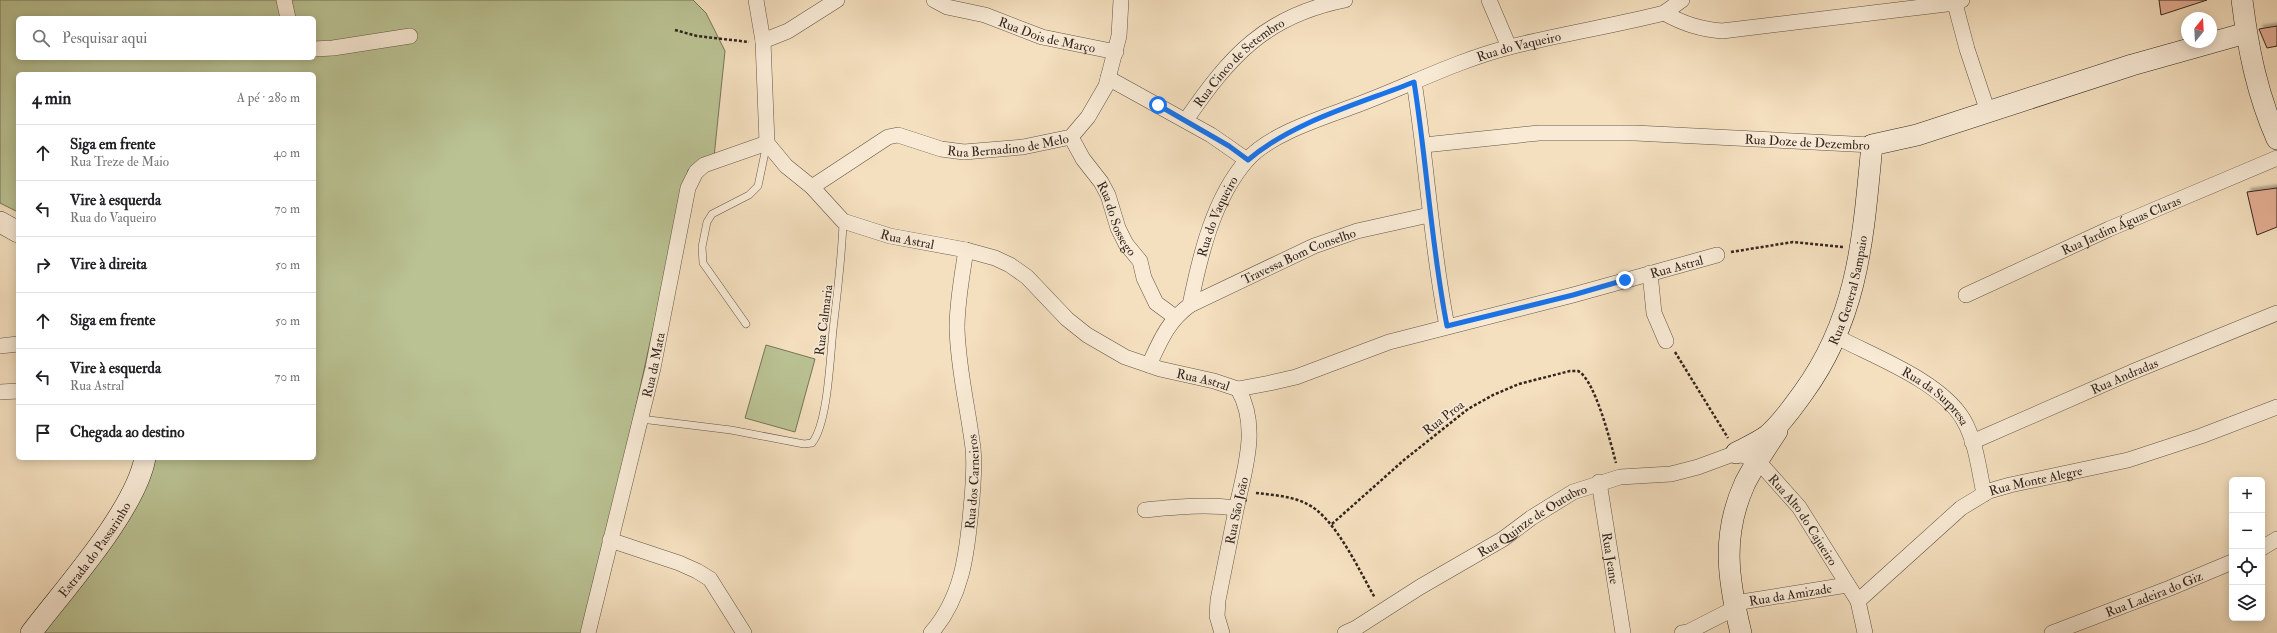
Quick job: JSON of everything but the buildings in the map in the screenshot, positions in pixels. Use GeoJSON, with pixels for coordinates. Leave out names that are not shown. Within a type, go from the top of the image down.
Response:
{"type":"FeatureCollection","features":[{"type":"Feature","properties":{"kind":"street"},"geometry":{"type":"LineString","coordinates":[[284,0],[288,16]]}},
{"type":"Feature","properties":{"kind":"street"},"geometry":{"type":"LineString","coordinates":[[756,0],[763,41],[767,143]]}},
{"type":"Feature","properties":{"kind":"street"},"geometry":{"type":"LineString","coordinates":[[763,41],[788,32],[837,0]]}},
{"type":"Feature","properties":{"kind":"street","name":"Rua Dois de Março"},"geometry":{"type":"LineString","coordinates":[[934,0],[947,7],[985,15],[1042,37],[1116,52]]}},
{"type":"Feature","properties":{"kind":"street","name":"Rua Bernadino de Melo"},"geometry":{"type":"LineString","coordinates":[[812,187],[888,137],[898,134],[941,149],[964,152],[1023,147],[1071,137],[1088,117],[1108,78],[1119,36],[1121,0]]}},
{"type":"Feature","properties":{"kind":"street","name":"Rua Cinco de Setembro"},"geometry":{"type":"LineString","coordinates":[[1186,120],[1226,65],[1263,31],[1308,11],[1345,0]]}},
{"type":"Feature","properties":{"kind":"street"},"geometry":{"type":"LineString","coordinates":[[1489,0],[1509,47]]}},
{"type":"Feature","properties":{"kind":"street"},"geometry":{"type":"LineString","coordinates":[[1682,0],[1664,13],[1684,24],[1703,29],[1722,31],[1957,1],[1967,49],[1988,112]]}},
{"type":"Feature","properties":{"kind":"street"},"geometry":{"type":"LineString","coordinates":[[2242,0],[2246,33],[2264,109],[2277,139]]}},
{"type":"Feature","properties":{"kind":"street","name":"Rua do Vaqueiro"},"geometry":{"type":"LineString","coordinates":[[1190,305],[1196,272],[1208,234],[1226,190],[1248,160],[1262,148],[1289,132],[1414,82],[1509,47],[1664,13]]}},
{"type":"Feature","properties":{"kind":"street","name":"Rua Doze de Dezembro"},"geometry":{"type":"LineString","coordinates":[[1424,145],[1546,133],[1635,133],[1872,146],[1917,135],[2132,65],[2246,33]]}},
{"type":"Feature","properties":{"kind":"street"},"geometry":{"type":"LineString","coordinates":[[316,48],[334,48],[410,36]]}},
{"type":"Feature","properties":{"kind":"street"},"geometry":{"type":"LineString","coordinates":[[1108,78],[1186,120],[1229,146],[1248,160]]}},
{"type":"Feature","properties":{"kind":"street"},"geometry":{"type":"LineString","coordinates":[[1414,82],[1424,145],[1429,215],[1447,326]]}},
{"type":"Feature","properties":{"kind":"street","name":"Rua do Sossego"},"geometry":{"type":"LineString","coordinates":[[1071,137],[1083,159],[1101,182],[1108,195],[1118,228],[1126,244],[1140,261],[1144,278],[1156,303],[1175,317]]}},
{"type":"Feature","properties":{"kind":"street","name":"Rua Astral"},"geometry":{"type":"LineString","coordinates":[[767,143],[786,166],[812,187],[843,221],[890,236],[966,250],[995,258],[1010,265],[1027,277],[1067,319],[1087,335],[1118,353],[1149,366],[1214,381],[1238,389],[1296,376],[1389,342],[1573,295],[1717,255]]}},
{"type":"Feature","properties":{"kind":"street","name":"Rua da Mata"},"geometry":{"type":"LineString","coordinates":[[588,633],[653,368],[683,207],[691,181],[696,172],[704,165],[767,143]]}},
{"type":"Feature","properties":{"kind":"street","name":"Rua General Sampaio"},"geometry":{"type":"LineString","coordinates":[[1742,633],[1735,605],[1728,563],[1728,543],[1740,497],[1758,462],[1784,420],[1822,367],[1837,337],[1852,294],[1862,247],[1872,146]]}},
{"type":"Feature","properties":{"kind":"street","name":"Rua Jardim Águas Claras"},"geometry":{"type":"LineString","coordinates":[[1966,295],[2109,229],[2277,158]]}},
{"type":"Feature","properties":{"kind":"street","name":"Travessa Bom Conselho"},"geometry":{"type":"LineString","coordinates":[[1149,366],[1162,337],[1175,317],[1190,305],[1314,246],[1357,231],[1429,215]]}},
{"type":"Feature","properties":{"kind":"street"},"geometry":{"type":"LineString","coordinates":[[0,222],[16,231]]}},
{"type":"Feature","properties":{"kind":"street","name":"Rua dos Carneiros"},"geometry":{"type":"LineString","coordinates":[[931,633],[941,622],[957,592],[965,566],[970,531],[974,484],[973,451],[963,391],[957,328],[966,250]]}},
{"type":"Feature","properties":{"kind":"street"},"geometry":{"type":"LineString","coordinates":[[1650,273],[1654,313],[1666,341]]}},
{"type":"Feature","properties":{"kind":"street","name":"Rua Andradas"},"geometry":{"type":"LineString","coordinates":[[1972,442],[2132,372],[2277,313]]}},
{"type":"Feature","properties":{"kind":"street","name":"Rua da Surpresa"},"geometry":{"type":"LineString","coordinates":[[1837,337],[1919,380],[1949,400],[1963,419],[1972,442],[1984,494]]}},
{"type":"Feature","properties":{"kind":"street"},"geometry":{"type":"LineString","coordinates":[[0,346],[16,344]]}},
{"type":"Feature","properties":{"kind":"street","name":"Rua São João"},"geometry":{"type":"LineString","coordinates":[[1222,633],[1217,616],[1218,600],[1236,508],[1242,490],[1248,454],[1249,426],[1243,398],[1238,389]]}},
{"type":"Feature","properties":{"kind":"street"},"geometry":{"type":"LineString","coordinates":[[0,392],[16,391]]}},
{"type":"Feature","properties":{"kind":"street","name":"Rua Monte Alegre"},"geometry":{"type":"LineString","coordinates":[[1858,601],[1961,508],[1984,494],[2010,485],[2128,460],[2160,450],[2277,407]]}},
{"type":"Feature","properties":{"kind":"street","name":"Rua General Sampaio"},"geometry":{"type":"LineString","coordinates":[[1736,453],[1767,436],[1784,420]]}},
{"type":"Feature","properties":{"kind":"street","name":"Rua Alto do Cajueiro"},"geometry":{"type":"LineString","coordinates":[[1736,453],[1758,462],[1799,507],[1858,601]]}},
{"type":"Feature","properties":{"kind":"street","name":"Rua Quinze de Outubro"},"geometry":{"type":"LineString","coordinates":[[1345,633],[1384,612],[1420,587],[1503,538],[1567,495],[1599,482],[1620,477],[1671,474],[1698,467],[1736,453]]}},
{"type":"Feature","properties":{"kind":"street","name":"Estrada do Passarinho"},"geometry":{"type":"LineString","coordinates":[[31,633],[97,546],[132,494],[142,469],[144,460]]}},
{"type":"Feature","properties":{"kind":"street","name":"Rua Jeane"},"geometry":{"type":"LineString","coordinates":[[1599,482],[1623,633]]}},
{"type":"Feature","properties":{"kind":"street"},"geometry":{"type":"LineString","coordinates":[[1145,510],[1212,505],[1236,508]]}},
{"type":"Feature","properties":{"kind":"street"},"geometry":{"type":"LineString","coordinates":[[610,540],[679,563],[710,579],[744,633]]}},
{"type":"Feature","properties":{"kind":"street"},"geometry":{"type":"LineString","coordinates":[[2265,546],[2277,540]]}},
{"type":"Feature","properties":{"kind":"street","name":"Rua Ladeira do Giz"},"geometry":{"type":"LineString","coordinates":[[2052,633],[2229,563]]}},
{"type":"Feature","properties":{"kind":"street","name":"Rua da Amizade"},"geometry":{"type":"LineString","coordinates":[[1682,633],[1688,632],[1735,605],[1847,585]]}},
{"type":"Feature","properties":{"kind":"street"},"geometry":{"type":"LineString","coordinates":[[1858,601],[1865,633]]}},
{"type":"Feature","properties":{"kind":"lane"},"geometry":{"type":"LineString","coordinates":[[746,324],[704,264],[702,247],[707,222],[712,214],[749,195],[758,186],[767,143]]}},
{"type":"Feature","properties":{"kind":"lane","name":"Rua Calmaria"},"geometry":{"type":"LineString","coordinates":[[641,419],[731,430],[804,444],[812,443],[822,422],[840,270],[843,221]]}},
{"type":"Feature","properties":{"kind":"path"},"geometry":{"type":"LineString","coordinates":[[675,30],[697,36],[740,42],[763,41]]}},
{"type":"Feature","properties":{"kind":"path","name":"Rua Astral"},"geometry":{"type":"LineString","coordinates":[[1717,255],[1793,242],[1862,247]]}},
{"type":"Feature","properties":{"kind":"path"},"geometry":{"type":"LineString","coordinates":[[1666,341],[1705,398],[1736,453]]}},
{"type":"Feature","properties":{"kind":"path","name":"Rua Proa"},"geometry":{"type":"LineString","coordinates":[[1332,524],[1359,498],[1428,440],[1468,409],[1492,394],[1519,384],[1570,371],[1578,371],[1586,378],[1606,427],[1620,477]]}},
{"type":"Feature","properties":{"kind":"path"},"geometry":{"type":"LineString","coordinates":[[1242,490],[1297,500],[1318,510],[1332,524],[1384,612]]}},
{"type":"Feature","properties":{"kind":"green space"},"geometry":{"type":"Polygon","coordinates":[[[0,0],[693,0],[706,13],[725,51],[714,157],[688,170],[586,633],[35,633],[148,460],[316,460],[316,72],[16,72],[16,211],[0,203],[0,0]]]}},
{"type":"Feature","properties":{"kind":"green space"},"geometry":{"type":"Polygon","coordinates":[[[766,345],[815,359],[795,432],[745,418],[766,345]]]}},
{"type":"Feature","properties":{"kind":"route"},"geometry":{"type":"LineString","coordinates":[[1158,105],[1229,146],[1248,160],[1262,148],[1289,132],[1414,82],[1424,145],[1429,215],[1440,292],[1447,326],[1573,295],[1625,280]]}}]}
